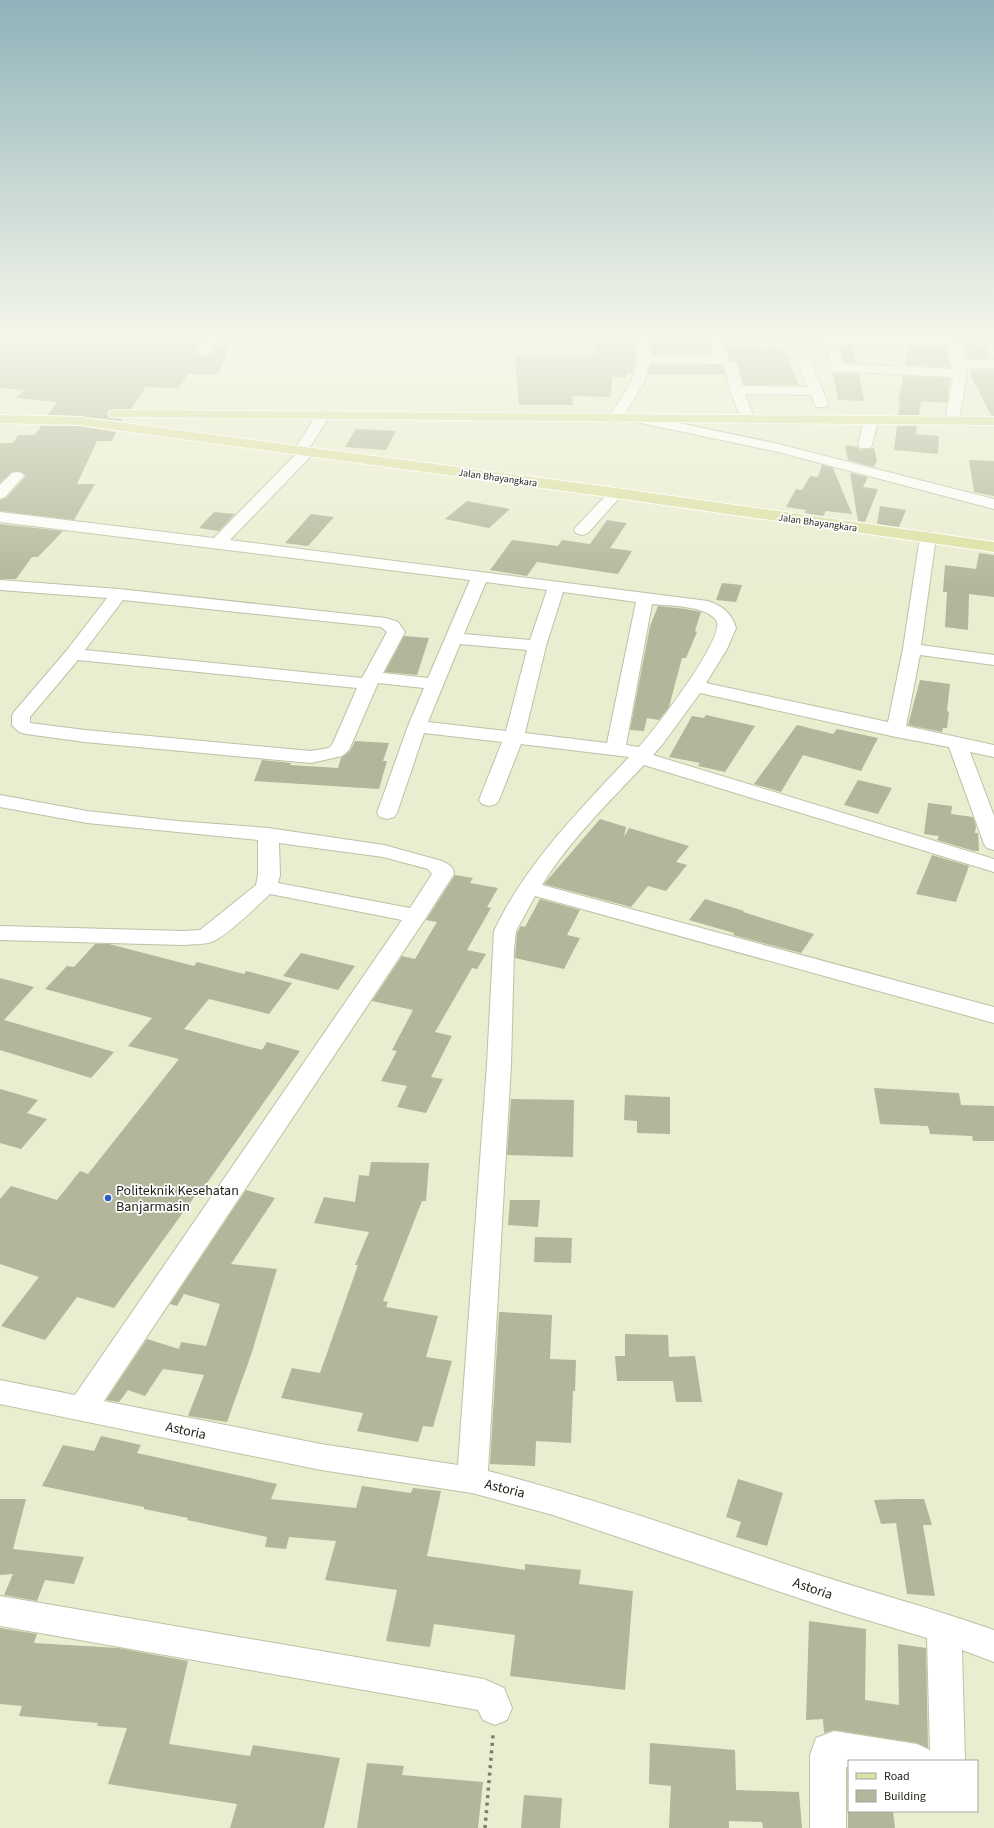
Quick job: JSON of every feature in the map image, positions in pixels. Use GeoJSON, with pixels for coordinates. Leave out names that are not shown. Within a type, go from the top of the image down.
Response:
{"type":"FeatureCollection","features":[{"type":"Feature","properties":{"kind":"main road","name":"Jalan Bhayangkara"},"geometry":{"type":"LineString","coordinates":[[115,420],[304,451],[616,493],[994,547]]}},
{"type":"Feature","properties":{"kind":"main road"},"geometry":{"type":"LineString","coordinates":[[709,425],[746,420]]}},
{"type":"Feature","properties":{"kind":"main road"},"geometry":{"type":"LineString","coordinates":[[897,420],[994,421]]}},
{"type":"Feature","properties":{"kind":"street"},"geometry":{"type":"LineString","coordinates":[[218,543],[304,451],[321,420]]}},
{"type":"Feature","properties":{"kind":"street"},"geometry":{"type":"LineString","coordinates":[[656,420],[709,425],[773,445],[994,504]]}},
{"type":"Feature","properties":{"kind":"street"},"geometry":{"type":"LineString","coordinates":[[865,445],[872,420]]}},
{"type":"Feature","properties":{"kind":"street"},"geometry":{"type":"LineString","coordinates":[[0,494],[17,476]]}},
{"type":"Feature","properties":{"kind":"street"},"geometry":{"type":"LineString","coordinates":[[582,530],[616,493]]}},
{"type":"Feature","properties":{"kind":"street"},"geometry":{"type":"LineString","coordinates":[[0,517],[218,543],[702,605],[713,609],[725,619],[727,628],[718,649],[695,686],[655,741],[565,838],[545,863],[512,916],[505,931],[499,1064],[472,1480]]}},
{"type":"Feature","properties":{"kind":"street"},"geometry":{"type":"LineString","coordinates":[[896,731],[912,649],[928,538]]}},
{"type":"Feature","properties":{"kind":"street"},"geometry":{"type":"LineString","coordinates":[[387,813],[417,726],[480,576]]}},
{"type":"Feature","properties":{"kind":"street"},"geometry":{"type":"LineString","coordinates":[[0,585],[119,594],[390,624],[394,627],[396,632],[370,681],[342,746],[335,752],[311,757],[71,734],[26,728],[21,725],[21,716],[73,654],[119,594]]}},
{"type":"Feature","properties":{"kind":"street"},"geometry":{"type":"LineString","coordinates":[[489,800],[514,737],[537,646],[557,586]]}},
{"type":"Feature","properties":{"kind":"street"},"geometry":{"type":"LineString","coordinates":[[616,748],[645,598]]}},
{"type":"Feature","properties":{"kind":"street"},"geometry":{"type":"LineString","coordinates":[[453,638],[537,646]]}},
{"type":"Feature","properties":{"kind":"street"},"geometry":{"type":"LineString","coordinates":[[912,649],[994,660]]}},
{"type":"Feature","properties":{"kind":"street"},"geometry":{"type":"LineString","coordinates":[[73,654],[370,681],[435,684]]}},
{"type":"Feature","properties":{"kind":"street"},"geometry":{"type":"LineString","coordinates":[[695,686],[896,731],[994,750]]}},
{"type":"Feature","properties":{"kind":"street"},"geometry":{"type":"LineString","coordinates":[[417,726],[616,748],[636,752],[657,763],[994,866]]}},
{"type":"Feature","properties":{"kind":"street"},"geometry":{"type":"LineString","coordinates":[[957,743],[994,844]]}},
{"type":"Feature","properties":{"kind":"street"},"geometry":{"type":"LineString","coordinates":[[0,801],[87,817],[177,827],[239,830],[384,850],[440,867],[443,870],[443,874],[416,916],[83,1408]]}},
{"type":"Feature","properties":{"kind":"street"},"geometry":{"type":"LineString","coordinates":[[0,933],[194,938],[206,936],[266,887],[269,875],[268,834]]}},
{"type":"Feature","properties":{"kind":"street"},"geometry":{"type":"LineString","coordinates":[[266,887],[416,916]]}},
{"type":"Feature","properties":{"kind":"street"},"geometry":{"type":"LineString","coordinates":[[529,888],[994,1015]]}},
{"type":"Feature","properties":{"kind":"street","name":"Astoria"},"geometry":{"type":"LineString","coordinates":[[0,1392],[321,1457],[472,1480],[553,1501],[837,1596],[944,1628],[994,1646]]}},
{"type":"Feature","properties":{"kind":"street"},"geometry":{"type":"LineString","coordinates":[[0,1611],[484,1695],[490,1697],[494,1701],[495,1708]]}},
{"type":"Feature","properties":{"kind":"street"},"geometry":{"type":"LineString","coordinates":[[944,1628],[948,1759],[946,1760]]}},
{"type":"Feature","properties":{"kind":"street"},"geometry":{"type":"LineString","coordinates":[[828,1828],[829,1750],[834,1748],[910,1760]]}},
{"type":"Feature","properties":{"kind":"path"},"geometry":{"type":"LineString","coordinates":[[485,1828],[495,1708]]}},
{"type":"Feature","properties":{"kind":"building"},"geometry":{"type":"Polygon","coordinates":[[[41,426],[79,426],[116,432],[112,441],[97,441],[77,484],[95,484],[74,520],[0,511],[0,500],[6,498],[26,476],[22,472],[12,472],[0,483],[0,443],[13,443],[18,435],[35,435],[41,426]]]}},
{"type":"Feature","properties":{"kind":"building"},"geometry":{"type":"Polygon","coordinates":[[[897,426],[917,426],[916,434],[939,436],[938,454],[894,450],[897,426]]]}},
{"type":"Feature","properties":{"kind":"building"},"geometry":{"type":"Polygon","coordinates":[[[356,429],[396,431],[386,450],[345,447],[356,429]]]}},
{"type":"Feature","properties":{"kind":"building"},"geometry":{"type":"Polygon","coordinates":[[[845,445],[857,447],[860,450],[874,448],[877,460],[874,467],[848,460],[845,445]]]}},
{"type":"Feature","properties":{"kind":"building"},"geometry":{"type":"Polygon","coordinates":[[[969,460],[994,461],[994,496],[974,492],[969,460]]]}},
{"type":"Feature","properties":{"kind":"building"},"geometry":{"type":"Polygon","coordinates":[[[822,465],[833,468],[852,514],[826,511],[823,516],[805,513],[806,510],[786,507],[796,489],[802,490],[810,476],[818,477],[822,465]]]}},
{"type":"Feature","properties":{"kind":"building"},"geometry":{"type":"Polygon","coordinates":[[[850,473],[868,477],[863,487],[878,489],[865,522],[858,521],[850,473]]]}},
{"type":"Feature","properties":{"kind":"building"},"geometry":{"type":"Polygon","coordinates":[[[467,501],[510,509],[489,528],[445,519],[467,501]]]}},
{"type":"Feature","properties":{"kind":"building"},"geometry":{"type":"Polygon","coordinates":[[[880,506],[906,510],[899,527],[877,524],[880,506]]]}},
{"type":"Feature","properties":{"kind":"building"},"geometry":{"type":"Polygon","coordinates":[[[214,512],[235,514],[219,531],[199,528],[214,512]]]}},
{"type":"Feature","properties":{"kind":"building"},"geometry":{"type":"Polygon","coordinates":[[[311,514],[334,517],[308,546],[285,543],[311,514]]]}},
{"type":"Feature","properties":{"kind":"building"},"geometry":{"type":"Polygon","coordinates":[[[607,520],[627,523],[610,548],[632,551],[618,574],[537,562],[527,576],[490,570],[512,540],[558,546],[562,540],[590,544],[607,520]]]}},
{"type":"Feature","properties":{"kind":"building"},"geometry":{"type":"Polygon","coordinates":[[[0,524],[63,531],[38,557],[32,557],[16,579],[0,579],[0,524]]]}},
{"type":"Feature","properties":{"kind":"building"},"geometry":{"type":"Polygon","coordinates":[[[979,553],[994,555],[994,597],[969,594],[968,630],[945,627],[947,592],[943,592],[945,565],[976,569],[979,553]]]}},
{"type":"Feature","properties":{"kind":"building"},"geometry":{"type":"Polygon","coordinates":[[[722,583],[742,585],[736,602],[716,600],[722,583]]]}},
{"type":"Feature","properties":{"kind":"building"},"geometry":{"type":"Polygon","coordinates":[[[658,606],[701,612],[695,631],[697,632],[686,658],[682,658],[669,707],[659,720],[647,718],[644,731],[630,730],[650,626],[658,606]]]}},
{"type":"Feature","properties":{"kind":"building"},"geometry":{"type":"Polygon","coordinates":[[[404,636],[429,638],[417,675],[385,672],[404,636]]]}},
{"type":"Feature","properties":{"kind":"building"},"geometry":{"type":"Polygon","coordinates":[[[920,680],[950,684],[947,728],[943,728],[942,732],[908,725],[920,680]]]}},
{"type":"Feature","properties":{"kind":"building"},"geometry":{"type":"Polygon","coordinates":[[[706,715],[755,726],[725,772],[698,766],[700,763],[669,757],[692,716],[704,718],[706,715]]]}},
{"type":"Feature","properties":{"kind":"building"},"geometry":{"type":"Polygon","coordinates":[[[797,725],[833,734],[837,729],[878,738],[861,771],[803,755],[781,792],[754,784],[797,725]]]}},
{"type":"Feature","properties":{"kind":"building"},"geometry":{"type":"Polygon","coordinates":[[[355,741],[389,743],[383,761],[387,761],[379,789],[254,781],[262,760],[291,763],[290,765],[338,768],[341,758],[350,751],[355,741]]]}},
{"type":"Feature","properties":{"kind":"building"},"geometry":{"type":"Polygon","coordinates":[[[858,780],[892,788],[878,814],[844,805],[858,780]]]}},
{"type":"Feature","properties":{"kind":"building"},"geometry":{"type":"Polygon","coordinates":[[[928,803],[952,806],[951,814],[973,817],[976,826],[975,833],[978,833],[979,851],[974,851],[937,840],[939,836],[924,834],[928,803]]]}},
{"type":"Feature","properties":{"kind":"building"},"geometry":{"type":"Polygon","coordinates":[[[600,819],[626,827],[624,837],[629,828],[689,846],[676,862],[687,865],[666,891],[648,886],[631,907],[544,884],[600,819]]]}},
{"type":"Feature","properties":{"kind":"building"},"geometry":{"type":"Polygon","coordinates":[[[932,855],[969,866],[956,902],[916,894],[932,855]]]}},
{"type":"Feature","properties":{"kind":"building"},"geometry":{"type":"Polygon","coordinates":[[[455,875],[473,878],[470,883],[498,888],[487,907],[491,908],[467,950],[486,954],[477,969],[472,968],[435,1032],[452,1036],[431,1077],[443,1079],[426,1113],[397,1107],[407,1086],[381,1081],[397,1051],[392,1050],[413,1010],[372,1001],[402,956],[415,959],[437,922],[426,920],[455,875]]]}},
{"type":"Feature","properties":{"kind":"building"},"geometry":{"type":"Polygon","coordinates":[[[540,899],[580,910],[567,935],[580,938],[564,969],[515,958],[517,933],[521,926],[525,927],[540,899]]]}},
{"type":"Feature","properties":{"kind":"building"},"geometry":{"type":"Polygon","coordinates":[[[705,899],[814,934],[801,953],[733,935],[734,933],[689,920],[705,899]]]}},
{"type":"Feature","properties":{"kind":"building"},"geometry":{"type":"Polygon","coordinates":[[[95,944],[109,944],[194,966],[197,962],[244,974],[246,971],[292,983],[269,1014],[209,999],[184,1029],[262,1050],[267,1042],[300,1051],[202,1190],[200,1189],[114,1308],[77,1297],[45,1340],[1,1326],[39,1277],[0,1264],[0,1199],[11,1186],[57,1200],[80,1171],[88,1174],[179,1059],[128,1046],[152,1018],[45,989],[67,966],[74,967],[95,944]]]}},
{"type":"Feature","properties":{"kind":"building"},"geometry":{"type":"Polygon","coordinates":[[[301,953],[355,966],[338,990],[283,976],[301,953]]]}},
{"type":"Feature","properties":{"kind":"building"},"geometry":{"type":"Polygon","coordinates":[[[0,978],[34,987],[4,1020],[114,1052],[91,1078],[0,1050],[0,978]]]}},
{"type":"Feature","properties":{"kind":"building"},"geometry":{"type":"Polygon","coordinates":[[[874,1088],[959,1093],[961,1105],[994,1106],[994,1141],[973,1141],[972,1136],[930,1134],[928,1126],[880,1124],[874,1088]]]}},
{"type":"Feature","properties":{"kind":"building"},"geometry":{"type":"Polygon","coordinates":[[[0,1089],[38,1100],[27,1113],[47,1119],[21,1149],[0,1143],[0,1089]]]}},
{"type":"Feature","properties":{"kind":"building"},"geometry":{"type":"Polygon","coordinates":[[[625,1095],[670,1097],[670,1134],[637,1133],[637,1121],[624,1120],[625,1095]]]}},
{"type":"Feature","properties":{"kind":"building"},"geometry":{"type":"Polygon","coordinates":[[[511,1099],[574,1100],[573,1157],[507,1155],[511,1099]]]}},
{"type":"Feature","properties":{"kind":"building"},"geometry":{"type":"Polygon","coordinates":[[[371,1162],[429,1163],[426,1201],[422,1201],[383,1301],[388,1302],[386,1307],[438,1316],[426,1357],[452,1361],[433,1427],[423,1426],[418,1442],[357,1431],[363,1413],[281,1398],[292,1368],[320,1373],[358,1265],[355,1265],[369,1232],[314,1223],[324,1197],[355,1202],[359,1175],[369,1176],[371,1162]]]}},
{"type":"Feature","properties":{"kind":"building"},"geometry":{"type":"Polygon","coordinates":[[[246,1190],[275,1198],[231,1264],[277,1269],[252,1352],[227,1422],[188,1416],[204,1375],[163,1369],[145,1396],[128,1390],[119,1402],[106,1400],[147,1339],[179,1349],[181,1342],[206,1346],[220,1304],[184,1294],[177,1306],[170,1304],[246,1190]]]}},
{"type":"Feature","properties":{"kind":"building"},"geometry":{"type":"Polygon","coordinates":[[[510,1200],[540,1200],[538,1227],[508,1225],[510,1200]]]}},
{"type":"Feature","properties":{"kind":"building"},"geometry":{"type":"Polygon","coordinates":[[[535,1237],[572,1238],[571,1263],[534,1262],[535,1237]]]}},
{"type":"Feature","properties":{"kind":"building"},"geometry":{"type":"Polygon","coordinates":[[[499,1312],[552,1315],[550,1359],[576,1360],[571,1443],[536,1441],[535,1466],[490,1464],[499,1312]]]}},
{"type":"Feature","properties":{"kind":"building"},"geometry":{"type":"Polygon","coordinates":[[[625,1334],[668,1335],[669,1357],[695,1356],[702,1402],[676,1402],[673,1381],[617,1381],[615,1356],[625,1356],[625,1334]]]}},
{"type":"Feature","properties":{"kind":"building"},"geometry":{"type":"Polygon","coordinates":[[[101,1436],[141,1445],[137,1453],[277,1484],[271,1499],[356,1508],[362,1486],[411,1493],[413,1488],[441,1491],[427,1556],[525,1570],[525,1564],[581,1570],[579,1584],[633,1591],[625,1690],[510,1676],[515,1635],[434,1624],[430,1647],[386,1641],[397,1590],[325,1580],[336,1541],[289,1537],[286,1549],[265,1547],[267,1537],[187,1520],[188,1518],[144,1509],[144,1507],[42,1486],[63,1445],[94,1451],[101,1436]]]}},
{"type":"Feature","properties":{"kind":"building"},"geometry":{"type":"Polygon","coordinates":[[[738,1479],[783,1493],[767,1546],[736,1537],[741,1522],[726,1517],[738,1479]]]}},
{"type":"Feature","properties":{"kind":"building"},"geometry":{"type":"Polygon","coordinates":[[[0,1499],[26,1499],[13,1549],[84,1557],[74,1584],[45,1580],[37,1601],[4,1595],[13,1574],[0,1575],[0,1499]]]}},
{"type":"Feature","properties":{"kind":"building"},"geometry":{"type":"Polygon","coordinates":[[[924,1499],[932,1525],[923,1525],[935,1596],[907,1594],[896,1523],[881,1524],[874,1500],[924,1499]]]}},
{"type":"Feature","properties":{"kind":"building"},"geometry":{"type":"Polygon","coordinates":[[[809,1621],[866,1629],[865,1700],[899,1705],[898,1644],[926,1648],[928,1748],[917,1743],[834,1730],[824,1733],[823,1719],[806,1720],[809,1621]]]}},
{"type":"Feature","properties":{"kind":"building"},"geometry":{"type":"Polygon","coordinates":[[[0,1628],[37,1634],[34,1643],[118,1648],[188,1661],[169,1744],[250,1756],[253,1745],[340,1758],[324,1828],[230,1828],[237,1804],[108,1784],[127,1728],[97,1726],[98,1723],[19,1716],[22,1706],[0,1704],[0,1628]]]}},
{"type":"Feature","properties":{"kind":"building"},"geometry":{"type":"Polygon","coordinates":[[[650,1743],[735,1750],[736,1790],[799,1792],[802,1828],[763,1828],[762,1822],[729,1821],[729,1828],[669,1828],[671,1786],[649,1784],[650,1743]]]}},
{"type":"Feature","properties":{"kind":"building"},"geometry":{"type":"Polygon","coordinates":[[[367,1763],[404,1766],[402,1775],[483,1782],[478,1828],[357,1828],[367,1763]]]}},
{"type":"Feature","properties":{"kind":"building"},"geometry":{"type":"Polygon","coordinates":[[[524,1795],[562,1798],[560,1828],[521,1828],[524,1795]]]}},
{"type":"Feature","properties":{"kind":"building"},"geometry":{"type":"Polygon","coordinates":[[[848,1812],[893,1812],[895,1828],[848,1828],[848,1812]]]}},
{"type":"Feature","properties":{"kind":"place","name":"Politeknik Kesehatan Banjarmasin"},"geometry":{"type":"Point","coordinates":[108,1198]}}]}
